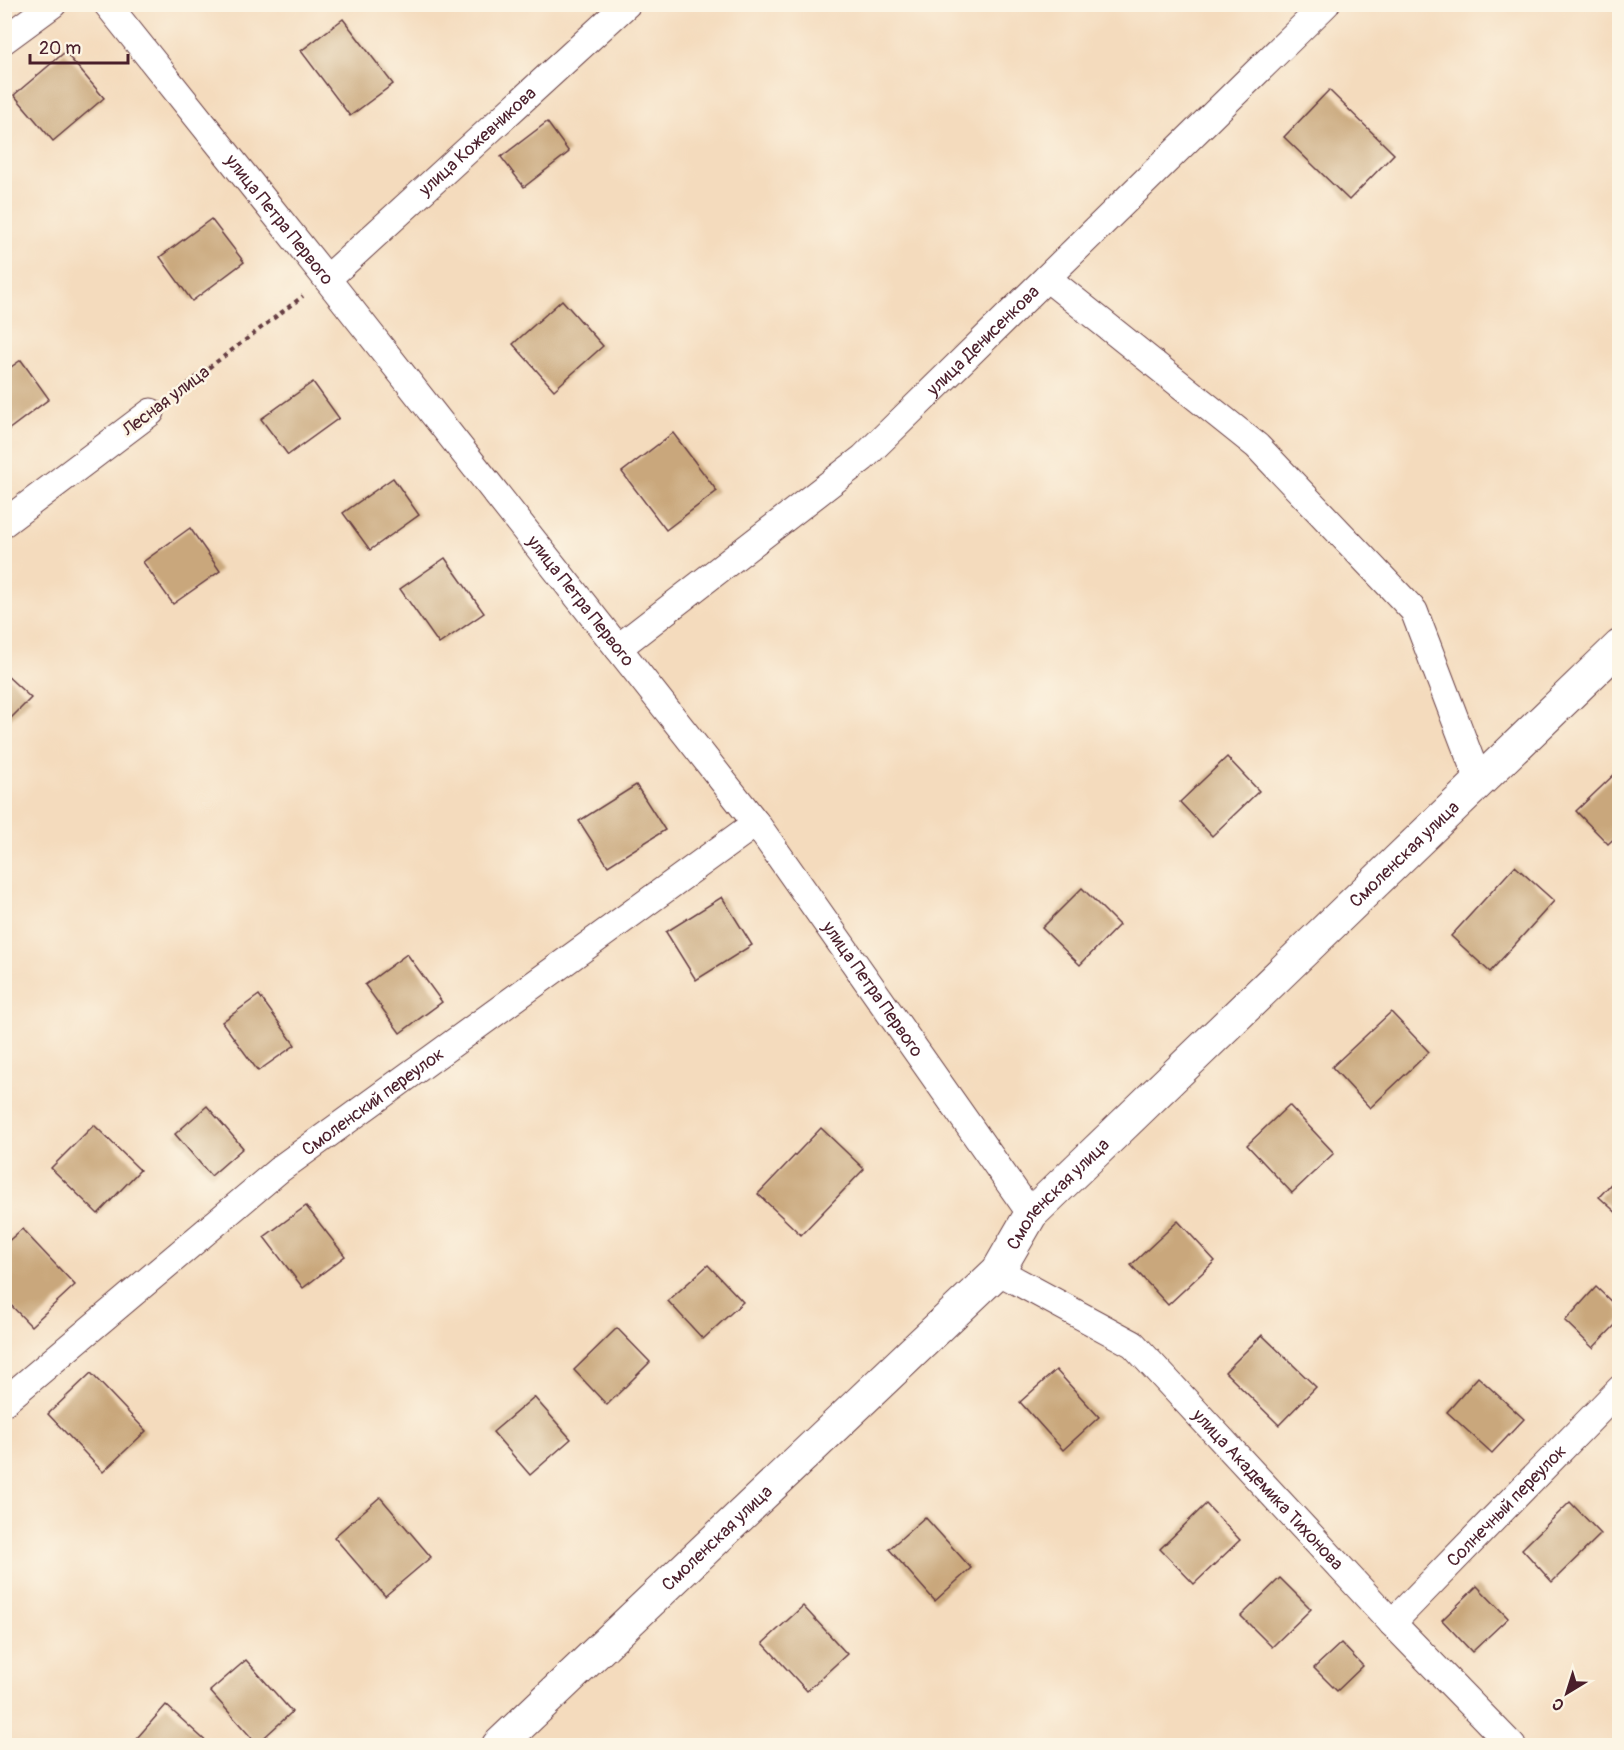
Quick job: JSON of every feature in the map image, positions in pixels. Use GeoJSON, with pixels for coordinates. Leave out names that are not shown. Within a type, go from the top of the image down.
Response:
{"type":"FeatureCollection","features":[{"type":"Feature","properties":{"kind":"street"},"geometry":{"type":"LineString","coordinates":[[4,40],[53,4]]}},
{"type":"Feature","properties":{"kind":"street","name":"улица Петра Первого"},"geometry":{"type":"LineString","coordinates":[[107,4],[756,823],[1031,1214]]}},
{"type":"Feature","properties":{"kind":"street","name":"улица Кожевникова"},"geometry":{"type":"LineString","coordinates":[[327,279],[627,4]]}},
{"type":"Feature","properties":{"kind":"street","name":"улица Денисенкова"},"geometry":{"type":"LineString","coordinates":[[618,648],[863,458],[1326,4]]}},
{"type":"Feature","properties":{"kind":"street"},"geometry":{"type":"LineString","coordinates":[[1047,278],[1257,446],[1414,611],[1479,782]]}},
{"type":"Feature","properties":{"kind":"street","name":"Лесная улица"},"geometry":{"type":"LineString","coordinates":[[4,523],[151,412]]}},
{"type":"Feature","properties":{"kind":"street","name":"Смоленская улица"},"geometry":{"type":"LineString","coordinates":[[498,1746],[998,1271],[1031,1214],[1620,646]]}},
{"type":"Feature","properties":{"kind":"street","name":"Смоленский переулок"},"geometry":{"type":"LineString","coordinates":[[4,1402],[280,1169],[756,823]]}},
{"type":"Feature","properties":{"kind":"street","name":"улица Академика Тихонова"},"geometry":{"type":"LineString","coordinates":[[998,1271],[1132,1344],[1392,1623],[1512,1746]]}},
{"type":"Feature","properties":{"kind":"street","name":"Солнечный переулок"},"geometry":{"type":"LineString","coordinates":[[1392,1623],[1620,1389]]}},
{"type":"Feature","properties":{"kind":"path","name":"Лесная улица"},"geometry":{"type":"LineString","coordinates":[[151,412],[327,279]]}},
{"type":"Feature","properties":{"kind":"building"},"geometry":{"type":"Polygon","coordinates":[[[343,19],[393,84],[350,116],[301,51],[343,19]]]}},
{"type":"Feature","properties":{"kind":"building"},"geometry":{"type":"Polygon","coordinates":[[[65,52],[104,98],[53,141],[14,95],[65,52]]]}},
{"type":"Feature","properties":{"kind":"building"},"geometry":{"type":"Polygon","coordinates":[[[1329,90],[1394,154],[1349,200],[1284,137],[1329,90]]]}},
{"type":"Feature","properties":{"kind":"building"},"geometry":{"type":"Polygon","coordinates":[[[547,122],[569,152],[524,187],[501,157],[547,122]]]}},
{"type":"Feature","properties":{"kind":"building"},"geometry":{"type":"Polygon","coordinates":[[[211,219],[244,262],[192,301],[160,257],[211,219]]]}},
{"type":"Feature","properties":{"kind":"building"},"geometry":{"type":"Polygon","coordinates":[[[562,300],[603,346],[554,390],[513,344],[562,300]]]}},
{"type":"Feature","properties":{"kind":"building"},"geometry":{"type":"Polygon","coordinates":[[[21,360],[49,399],[4,433],[4,372],[21,360]]]}},
{"type":"Feature","properties":{"kind":"building"},"geometry":{"type":"Polygon","coordinates":[[[313,382],[339,418],[288,455],[261,419],[313,382]]]}},
{"type":"Feature","properties":{"kind":"building"},"geometry":{"type":"Polygon","coordinates":[[[673,433],[717,491],[666,530],[622,472],[673,433]]]}},
{"type":"Feature","properties":{"kind":"building"},"geometry":{"type":"Polygon","coordinates":[[[393,478],[419,515],[370,550],[343,513],[393,478]]]}},
{"type":"Feature","properties":{"kind":"building"},"geometry":{"type":"Polygon","coordinates":[[[190,528],[220,571],[173,604],[143,562],[190,528]]]}},
{"type":"Feature","properties":{"kind":"building"},"geometry":{"type":"Polygon","coordinates":[[[445,558],[484,613],[439,644],[400,589],[445,558]]]}},
{"type":"Feature","properties":{"kind":"building"},"geometry":{"type":"Polygon","coordinates":[[[4,673],[31,698],[4,725],[4,673]]]}},
{"type":"Feature","properties":{"kind":"building"},"geometry":{"type":"Polygon","coordinates":[[[1227,757],[1259,791],[1212,836],[1180,802],[1227,757]]]}},
{"type":"Feature","properties":{"kind":"building"},"geometry":{"type":"Polygon","coordinates":[[[1620,769],[1620,833],[1608,844],[1576,811],[1620,769]]]}},
{"type":"Feature","properties":{"kind":"building"},"geometry":{"type":"Polygon","coordinates":[[[636,785],[665,830],[608,866],[579,821],[636,785]]]}},
{"type":"Feature","properties":{"kind":"building"},"geometry":{"type":"Polygon","coordinates":[[[1515,866],[1554,901],[1490,972],[1451,936],[1515,866]]]}},
{"type":"Feature","properties":{"kind":"building"},"geometry":{"type":"Polygon","coordinates":[[[1082,888],[1119,925],[1080,965],[1042,928],[1082,888]]]}},
{"type":"Feature","properties":{"kind":"building"},"geometry":{"type":"Polygon","coordinates":[[[722,897],[752,945],[696,980],[666,932],[722,897]]]}},
{"type":"Feature","properties":{"kind":"building"},"geometry":{"type":"Polygon","coordinates":[[[407,954],[442,1002],[400,1033],[365,985],[407,954]]]}},
{"type":"Feature","properties":{"kind":"building"},"geometry":{"type":"Polygon","coordinates":[[[259,995],[295,1045],[258,1071],[222,1022],[259,995]]]}},
{"type":"Feature","properties":{"kind":"building"},"geometry":{"type":"Polygon","coordinates":[[[1391,1012],[1429,1052],[1370,1108],[1332,1067],[1391,1012]]]}},
{"type":"Feature","properties":{"kind":"building"},"geometry":{"type":"Polygon","coordinates":[[[1289,1105],[1334,1153],[1292,1193],[1247,1145],[1289,1105]]]}},
{"type":"Feature","properties":{"kind":"building"},"geometry":{"type":"Polygon","coordinates":[[[207,1106],[243,1148],[211,1176],[175,1134],[207,1106]]]}},
{"type":"Feature","properties":{"kind":"building"},"geometry":{"type":"Polygon","coordinates":[[[94,1125],[140,1170],[98,1214],[51,1168],[94,1125]]]}},
{"type":"Feature","properties":{"kind":"building"},"geometry":{"type":"Polygon","coordinates":[[[821,1128],[864,1169],[801,1235],[758,1194],[821,1128]]]}},
{"type":"Feature","properties":{"kind":"building"},"geometry":{"type":"Polygon","coordinates":[[[1620,1174],[1620,1216],[1599,1197],[1620,1174]]]}},
{"type":"Feature","properties":{"kind":"building"},"geometry":{"type":"Polygon","coordinates":[[[306,1206],[345,1256],[303,1288],[264,1237],[306,1206]]]}},
{"type":"Feature","properties":{"kind":"building"},"geometry":{"type":"Polygon","coordinates":[[[1178,1221],[1215,1261],[1168,1305],[1131,1265],[1178,1221]]]}},
{"type":"Feature","properties":{"kind":"building"},"geometry":{"type":"Polygon","coordinates":[[[22,1229],[75,1285],[31,1326],[4,1298],[4,1245],[22,1229]]]}},
{"type":"Feature","properties":{"kind":"building"},"geometry":{"type":"Polygon","coordinates":[[[708,1265],[743,1302],[703,1339],[668,1301],[708,1265]]]}},
{"type":"Feature","properties":{"kind":"building"},"geometry":{"type":"Polygon","coordinates":[[[1596,1287],[1620,1310],[1620,1320],[1593,1348],[1565,1321],[1596,1287]]]}},
{"type":"Feature","properties":{"kind":"building"},"geometry":{"type":"Polygon","coordinates":[[[617,1328],[650,1362],[607,1405],[574,1370],[617,1328]]]}},
{"type":"Feature","properties":{"kind":"building"},"geometry":{"type":"Polygon","coordinates":[[[1262,1335],[1316,1387],[1279,1425],[1225,1372],[1262,1335]]]}},
{"type":"Feature","properties":{"kind":"building"},"geometry":{"type":"Polygon","coordinates":[[[1056,1370],[1099,1417],[1063,1450],[1020,1402],[1056,1370]]]}},
{"type":"Feature","properties":{"kind":"building"},"geometry":{"type":"Polygon","coordinates":[[[91,1373],[146,1431],[103,1472],[48,1414],[91,1373]]]}},
{"type":"Feature","properties":{"kind":"building"},"geometry":{"type":"Polygon","coordinates":[[[1478,1377],[1524,1419],[1492,1453],[1447,1412],[1478,1377]]]}},
{"type":"Feature","properties":{"kind":"building"},"geometry":{"type":"Polygon","coordinates":[[[534,1397],[571,1439],[530,1475],[493,1432],[534,1397]]]}},
{"type":"Feature","properties":{"kind":"building"},"geometry":{"type":"Polygon","coordinates":[[[380,1497],[431,1557],[385,1596],[334,1537],[380,1497]]]}},
{"type":"Feature","properties":{"kind":"building"},"geometry":{"type":"Polygon","coordinates":[[[1570,1502],[1601,1534],[1552,1582],[1522,1549],[1570,1502]]]}},
{"type":"Feature","properties":{"kind":"building"},"geometry":{"type":"Polygon","coordinates":[[[1206,1504],[1240,1540],[1194,1584],[1160,1549],[1206,1504]]]}},
{"type":"Feature","properties":{"kind":"building"},"geometry":{"type":"Polygon","coordinates":[[[925,1517],[971,1568],[935,1601],[889,1549],[925,1517]]]}},
{"type":"Feature","properties":{"kind":"building"},"geometry":{"type":"Polygon","coordinates":[[[1280,1578],[1311,1609],[1272,1647],[1241,1616],[1280,1578]]]}},
{"type":"Feature","properties":{"kind":"building"},"geometry":{"type":"Polygon","coordinates":[[[1477,1586],[1508,1618],[1472,1652],[1442,1620],[1477,1586]]]}},
{"type":"Feature","properties":{"kind":"building"},"geometry":{"type":"Polygon","coordinates":[[[803,1606],[847,1654],[807,1691],[763,1643],[803,1606]]]}},
{"type":"Feature","properties":{"kind":"building"},"geometry":{"type":"Polygon","coordinates":[[[1341,1643],[1363,1666],[1337,1691],[1314,1668],[1341,1643]]]}},
{"type":"Feature","properties":{"kind":"building"},"geometry":{"type":"Polygon","coordinates":[[[246,1660],[292,1712],[257,1744],[210,1691],[246,1660]]]}},
{"type":"Feature","properties":{"kind":"building"},"geometry":{"type":"Polygon","coordinates":[[[166,1705],[211,1746],[130,1746],[166,1705]]]}}]}
